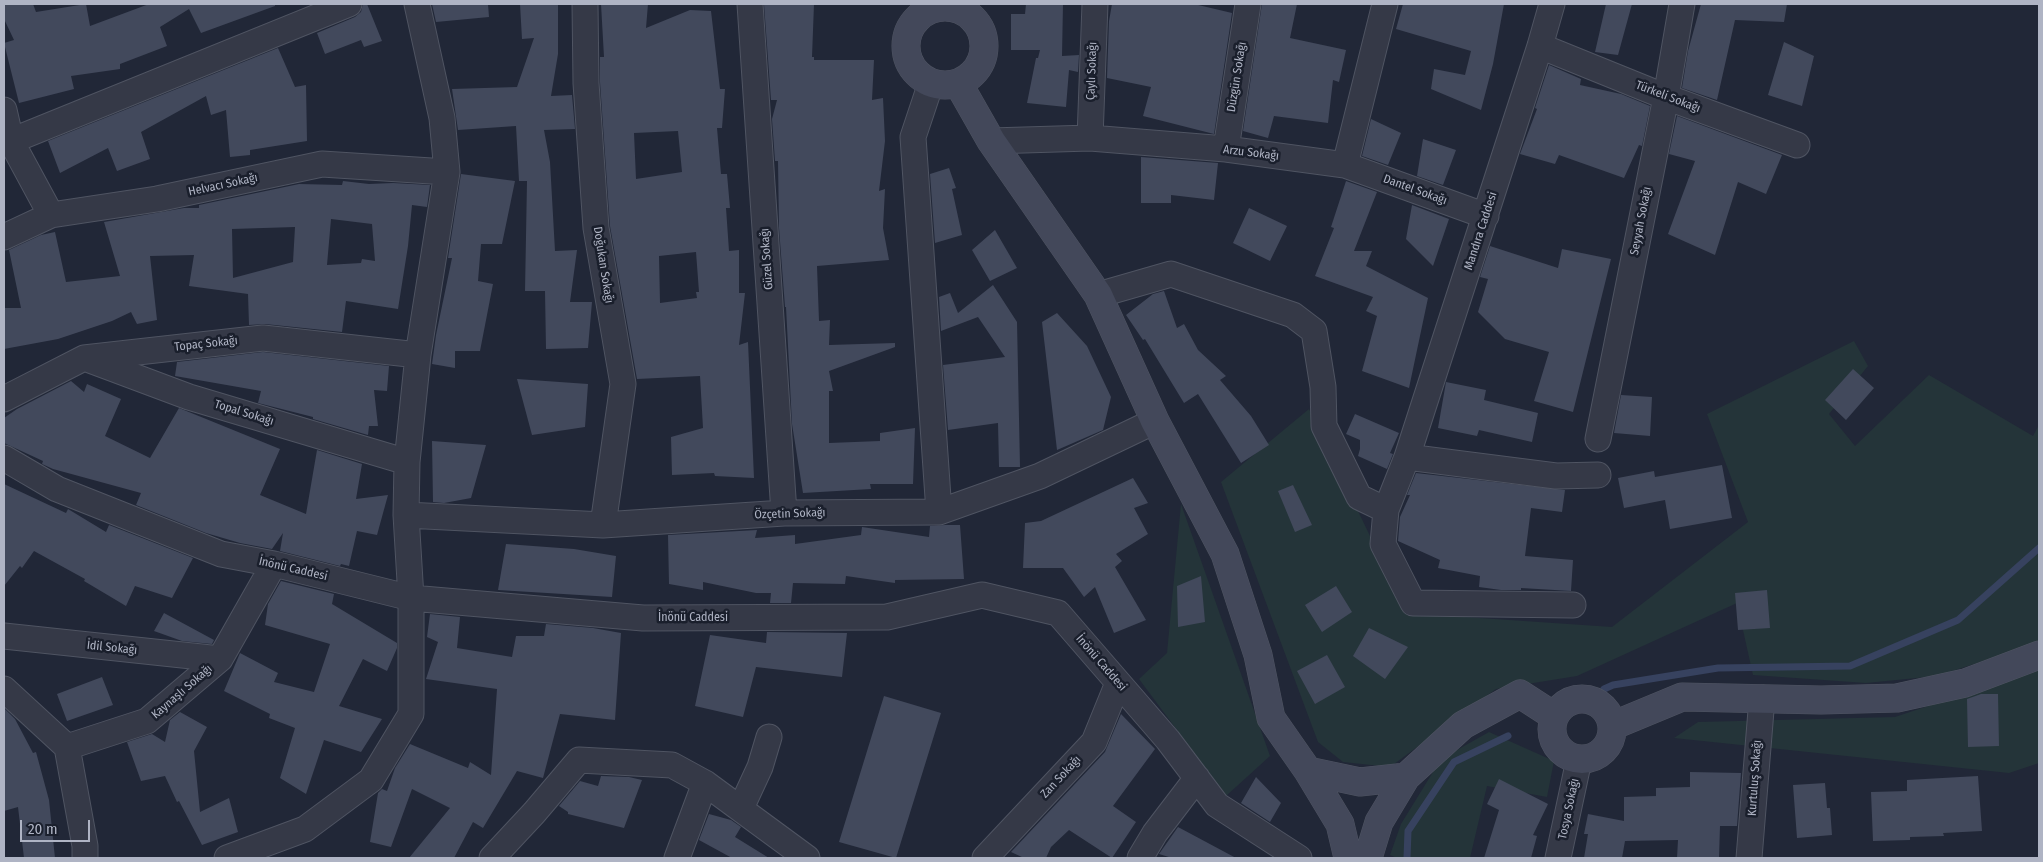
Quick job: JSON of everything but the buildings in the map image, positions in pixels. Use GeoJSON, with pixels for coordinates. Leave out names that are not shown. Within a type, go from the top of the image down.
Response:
{"type":"FeatureCollection","features":[{"type":"Feature","properties":{"kind":"street"},"geometry":{"type":"LineString","coordinates":[[11,141],[349,4]]}},
{"type":"Feature","properties":{"kind":"street"},"geometry":{"type":"LineString","coordinates":[[227,858],[305,829],[371,780],[411,714],[412,598],[406,515],[406,462],[418,355],[447,172],[442,118],[418,4]]}},
{"type":"Feature","properties":{"kind":"street","name":"Doğukan Sokağı"},"geometry":{"type":"LineString","coordinates":[[585,4],[586,83],[596,228],[623,384],[604,525]]}},
{"type":"Feature","properties":{"kind":"street","name":"Güzel Sokağı"},"geometry":{"type":"LineString","coordinates":[[750,4],[784,514]]}},
{"type":"Feature","properties":{"kind":"street","name":"Çaylı Sokağı"},"geometry":{"type":"LineString","coordinates":[[1090,138],[1095,4]]}},
{"type":"Feature","properties":{"kind":"street","name":"Düzgün Sokağı"},"geometry":{"type":"LineString","coordinates":[[1226,149],[1248,4]]}},
{"type":"Feature","properties":{"kind":"street"},"geometry":{"type":"LineString","coordinates":[[1345,165],[1385,4]]}},
{"type":"Feature","properties":{"kind":"street","name":"Mandıra Caddesi"},"geometry":{"type":"LineString","coordinates":[[1552,4],[1486,216],[1407,457],[1386,510],[1383,544],[1413,603],[1574,605]]}},
{"type":"Feature","properties":{"kind":"street","name":"Seyyah Sokağı"},"geometry":{"type":"LineString","coordinates":[[1598,439],[1666,97],[1682,4]]}},
{"type":"Feature","properties":{"kind":"street"},"geometry":{"type":"LineString","coordinates":[[953,5],[974,19],[982,30],[985,44],[983,57],[977,70],[967,79],[958,83],[941,86],[931,83],[916,74],[909,64],[906,52],[906,39],[910,27],[911,11],[953,5]]}},
{"type":"Feature","properties":{"kind":"street","name":"Türkeli Sokağı"},"geometry":{"type":"LineString","coordinates":[[1540,46],[1666,97],[1797,145]]}},
{"type":"Feature","properties":{"kind":"street"},"geometry":{"type":"LineString","coordinates":[[931,83],[913,138],[939,512]]}},
{"type":"Feature","properties":{"kind":"street"},"geometry":{"type":"LineString","coordinates":[[958,83],[991,141],[1098,295],[1155,421],[1225,554],[1258,655],[1271,718],[1308,771],[1340,824],[1348,858]]}},
{"type":"Feature","properties":{"kind":"street"},"geometry":{"type":"LineString","coordinates":[[4,110],[11,141],[51,215]]}},
{"type":"Feature","properties":{"kind":"street","name":"Arzu Sokağı"},"geometry":{"type":"LineString","coordinates":[[991,141],[1090,138],[1226,149],[1345,165]]}},
{"type":"Feature","properties":{"kind":"street","name":"Helvacı Sokağı"},"geometry":{"type":"LineString","coordinates":[[4,237],[51,215],[157,199],[322,164],[447,172]]}},
{"type":"Feature","properties":{"kind":"street","name":"Dantel Sokağı"},"geometry":{"type":"LineString","coordinates":[[1345,165],[1486,216]]}},
{"type":"Feature","properties":{"kind":"street"},"geometry":{"type":"LineString","coordinates":[[1098,295],[1171,274],[1293,314],[1314,331],[1323,387],[1324,426],[1359,497],[1386,510]]}},
{"type":"Feature","properties":{"kind":"street","name":"Topaç Sokağı"},"geometry":{"type":"LineString","coordinates":[[4,400],[84,358],[263,338],[418,355]]}},
{"type":"Feature","properties":{"kind":"street","name":"Topal Sokağı"},"geometry":{"type":"LineString","coordinates":[[84,358],[189,396],[406,462]]}},
{"type":"Feature","properties":{"kind":"street","name":"Özçetin Sokağı"},"geometry":{"type":"LineString","coordinates":[[406,515],[604,525],[784,514],[939,512],[1040,476],[1155,421]]}},
{"type":"Feature","properties":{"kind":"street"},"geometry":{"type":"LineString","coordinates":[[1407,457],[1556,476],[1598,475]]}},
{"type":"Feature","properties":{"kind":"street","name":"İnönü Caddesi"},"geometry":{"type":"LineString","coordinates":[[4,458],[57,489],[220,554],[274,564],[412,598],[643,618],[887,617],[982,595],[1058,614],[1168,740],[1216,806],[1299,858]]}},
{"type":"Feature","properties":{"kind":"street","name":"Kaynaşlı Sokağı"},"geometry":{"type":"LineString","coordinates":[[67,747],[147,721],[220,659],[274,564]]}},
{"type":"Feature","properties":{"kind":"street","name":"İdil Sokağı"},"geometry":{"type":"LineString","coordinates":[[4,636],[220,659]]}},
{"type":"Feature","properties":{"kind":"street"},"geometry":{"type":"LineString","coordinates":[[1612,726],[1682,697],[1822,700],[1897,698],[1965,683],[2039,655]]}},
{"type":"Feature","properties":{"kind":"street","name":"Zan Sokağı"},"geometry":{"type":"LineString","coordinates":[[985,858],[1094,742],[1118,682]]}},
{"type":"Feature","properties":{"kind":"street"},"geometry":{"type":"LineString","coordinates":[[4,688],[67,747],[85,846],[85,858]]}},
{"type":"Feature","properties":{"kind":"street"},"geometry":{"type":"LineString","coordinates":[[1368,858],[1379,822],[1406,777],[1463,725],[1520,694],[1554,716]]}},
{"type":"Feature","properties":{"kind":"street","name":"Kurtuluş Sokağı"},"geometry":{"type":"LineString","coordinates":[[1749,858],[1762,698]]}},
{"type":"Feature","properties":{"kind":"street"},"geometry":{"type":"LineString","coordinates":[[1587,699],[1596,702],[1604,708],[1610,716],[1612,726],[1612,735],[1604,750],[1588,759],[1579,760],[1562,752],[1555,745],[1551,726],[1554,716],[1567,702],[1587,699]]}},
{"type":"Feature","properties":{"kind":"street"},"geometry":{"type":"LineString","coordinates":[[741,808],[760,767],[769,737]]}},
{"type":"Feature","properties":{"kind":"street"},"geometry":{"type":"LineString","coordinates":[[492,858],[534,813],[578,760],[672,765],[705,783],[807,858]]}},
{"type":"Feature","properties":{"kind":"street","name":"Tosya Sokağı"},"geometry":{"type":"LineString","coordinates":[[1558,858],[1579,760]]}},
{"type":"Feature","properties":{"kind":"street"},"geometry":{"type":"LineString","coordinates":[[1308,771],[1360,782],[1406,777]]}},
{"type":"Feature","properties":{"kind":"street"},"geometry":{"type":"LineString","coordinates":[[1140,858],[1197,778]]}},
{"type":"Feature","properties":{"kind":"street"},"geometry":{"type":"LineString","coordinates":[[1360,782],[1379,822]]}},
{"type":"Feature","properties":{"kind":"street"},"geometry":{"type":"LineString","coordinates":[[677,858],[705,783]]}},
{"type":"Feature","properties":{"kind":"street"},"geometry":{"type":"LineString","coordinates":[[1340,824],[1379,822]]}},
{"type":"Feature","properties":{"kind":"shaded area"},"geometry":{"type":"Polygon","coordinates":[[[1854,341],[1868,366],[1829,414],[1855,446],[1929,375],[2033,436],[2039,425],[2039,643],[1937,676],[1866,683],[1753,675],[1737,603],[1577,676],[1496,689],[1390,767],[1343,762],[1318,742],[1221,482],[1309,409],[1407,613],[1612,627],[1748,522],[1707,414],[1854,341]]]}},
{"type":"Feature","properties":{"kind":"shaded area"},"geometry":{"type":"Polygon","coordinates":[[[1181,504],[1270,756],[1226,796],[1139,679],[1167,653],[1181,504]]]}},
{"type":"Feature","properties":{"kind":"shaded area"},"geometry":{"type":"Polygon","coordinates":[[[2039,669],[2039,763],[2009,773],[1674,738],[1698,722],[1895,717],[2039,669]]]}},
{"type":"Feature","properties":{"kind":"shaded area"},"geometry":{"type":"Polygon","coordinates":[[[1489,732],[1554,761],[1547,797],[1487,786],[1470,858],[1397,858],[1390,855],[1401,824],[1441,759],[1489,732]]]}},
{"type":"Feature","properties":{"kind":"waterway"},"geometry":{"type":"LineString","coordinates":[[1604,689],[1613,685],[1718,668],[1850,666],[1958,620],[2039,548]]}},
{"type":"Feature","properties":{"kind":"waterway"},"geometry":{"type":"LineString","coordinates":[[1407,858],[1408,831],[1454,762],[1508,736]]}}]}
